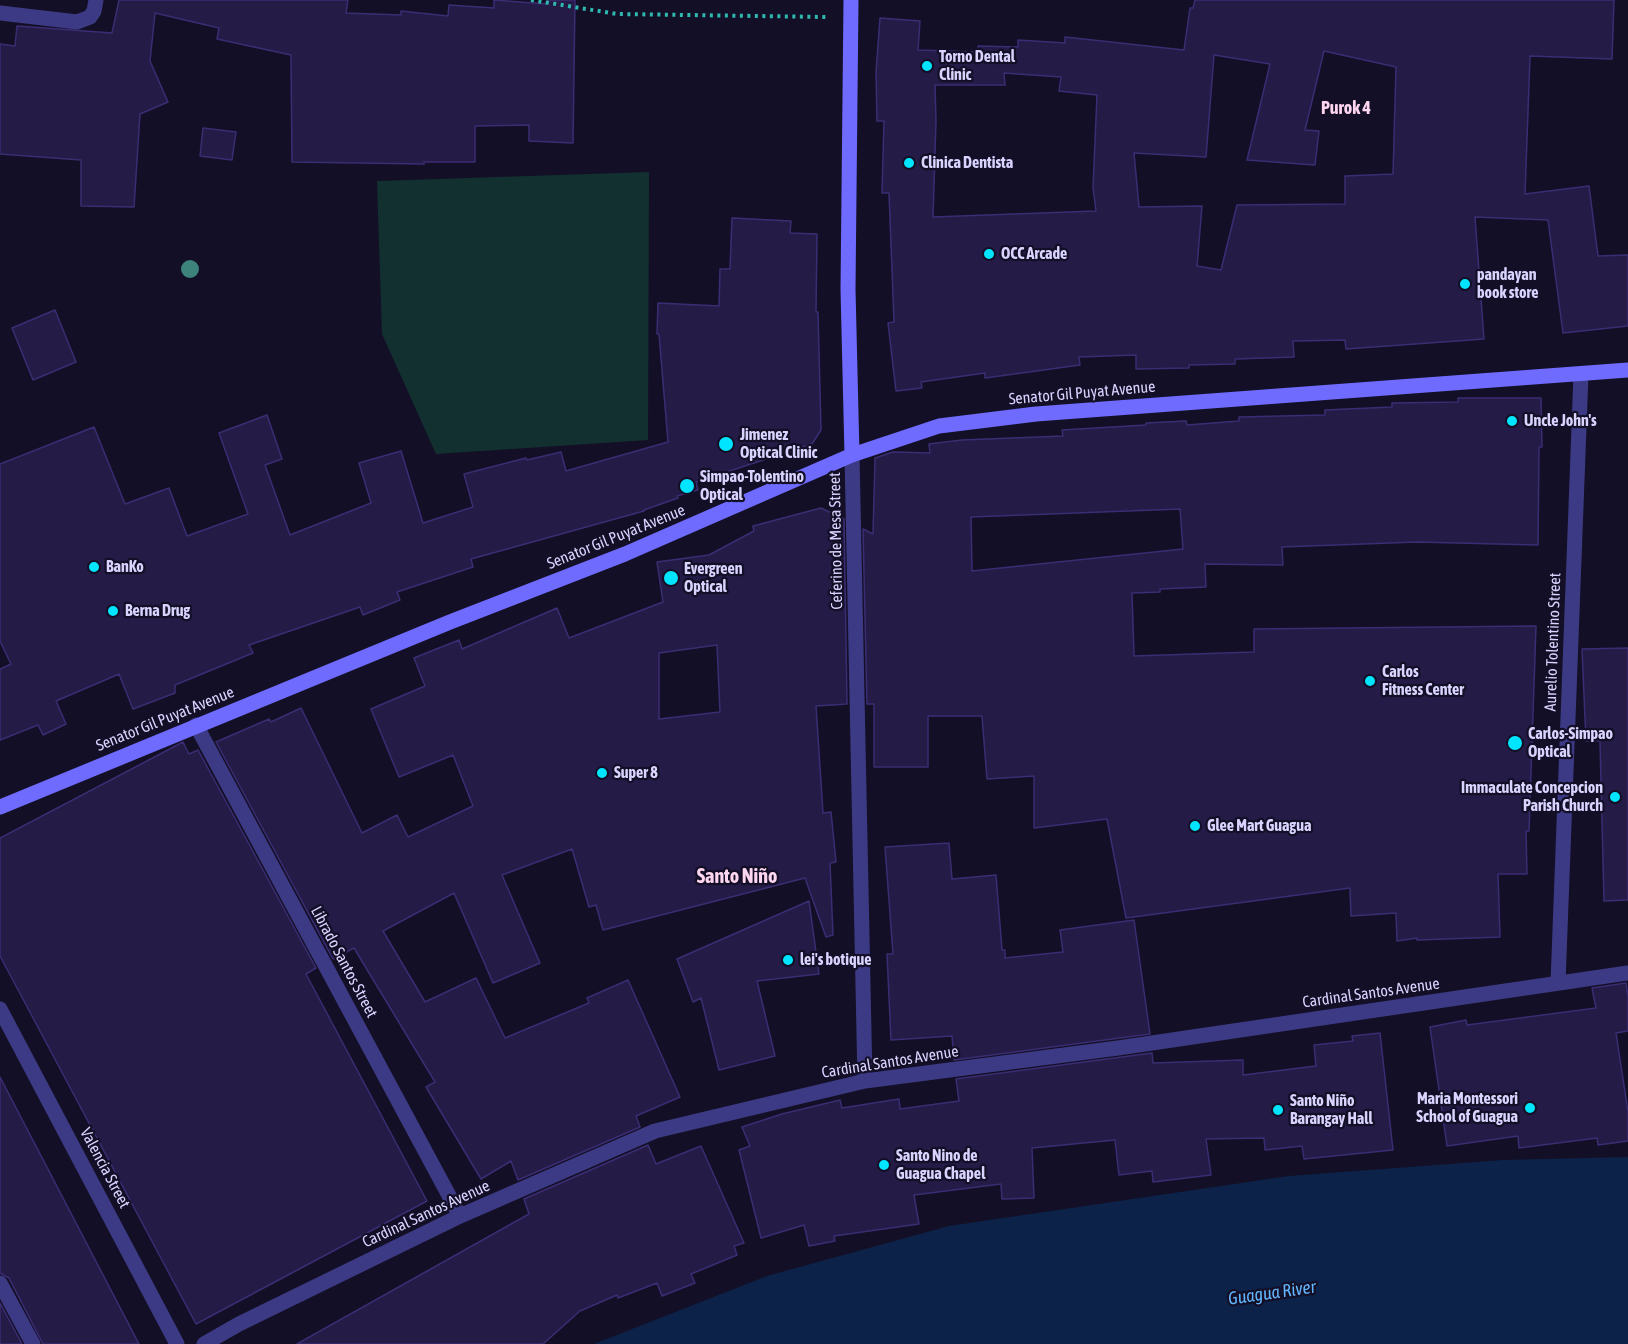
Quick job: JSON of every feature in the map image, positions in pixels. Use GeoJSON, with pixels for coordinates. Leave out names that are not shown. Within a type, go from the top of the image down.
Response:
{"type":"FeatureCollection","features":[{"type":"Feature","properties":{"kind":"main road","name":"Ceferino de Mesa Street"},"geometry":{"type":"LineString","coordinates":[[851,0],[848,289],[852,454]]}},
{"type":"Feature","properties":{"kind":"main road","name":"Senator Gil Puyat Avenue"},"geometry":{"type":"LineString","coordinates":[[0,807],[196,725],[625,554],[852,454],[939,426],[982,420],[1628,370]]}},
{"type":"Feature","properties":{"kind":"street"},"geometry":{"type":"LineString","coordinates":[[0,13],[77,22],[90,17],[96,0]]}},
{"type":"Feature","properties":{"kind":"street","name":"Aurelio Tolentino Street"},"geometry":{"type":"LineString","coordinates":[[1557,983],[1581,374]]}},
{"type":"Feature","properties":{"kind":"street","name":"Ceferino de Mesa Street"},"geometry":{"type":"LineString","coordinates":[[852,454],[865,1081]]}},
{"type":"Feature","properties":{"kind":"street","name":"Librado Santos Street"},"geometry":{"type":"LineString","coordinates":[[196,725],[460,1216]]}},
{"type":"Feature","properties":{"kind":"street","name":"Cardinal Santos Avenue"},"geometry":{"type":"LineString","coordinates":[[204,1344],[239,1324],[460,1216],[655,1131],[865,1081],[1118,1048],[1628,973]]}},
{"type":"Feature","properties":{"kind":"street","name":"Valencia Street"},"geometry":{"type":"LineString","coordinates":[[0,1009],[177,1344]]}},
{"type":"Feature","properties":{"kind":"street"},"geometry":{"type":"LineString","coordinates":[[0,1283],[33,1344]]}},
{"type":"Feature","properties":{"kind":"path"},"geometry":{"type":"LineString","coordinates":[[531,0],[617,14],[851,18]]}},
{"type":"Feature","properties":{"kind":"green space"},"geometry":{"type":"Polygon","coordinates":[[[649,172],[648,440],[436,454],[382,334],[377,181],[649,172]]]}},
{"type":"Feature","properties":{"kind":"water","name":"Guagua River"},"geometry":{"type":"Polygon","coordinates":[[[1628,1157],[1628,1344],[594,1344],[767,1276],[949,1226],[1289,1176],[1503,1160],[1628,1157]]]}},
{"type":"Feature","properties":{"kind":"building"},"geometry":{"type":"Polygon","coordinates":[[[119,0],[348,0],[346,13],[401,15],[401,11],[448,16],[449,5],[494,8],[494,0],[546,4],[547,0],[575,0],[573,143],[529,141],[529,125],[475,126],[475,162],[424,162],[424,164],[292,162],[291,55],[217,39],[219,28],[155,13],[150,61],[168,102],[140,114],[134,207],[81,206],[81,160],[0,154],[0,44],[15,46],[17,26],[112,33],[119,0]]]}},
{"type":"Feature","properties":{"kind":"building"},"geometry":{"type":"Polygon","coordinates":[[[1195,0],[1614,0],[1612,59],[1530,56],[1525,194],[1589,186],[1598,256],[1628,255],[1628,326],[1563,333],[1548,220],[1475,217],[1484,339],[1346,349],[1345,340],[1293,341],[1294,357],[1235,359],[1235,364],[1189,365],[1189,368],[1136,369],[1136,355],[1079,357],[1080,365],[985,378],[985,373],[921,382],[922,388],[896,391],[888,323],[894,322],[889,193],[882,193],[884,121],[877,121],[876,72],[880,18],[920,21],[918,50],[978,52],[978,46],[1018,47],[1018,40],[1065,43],[1065,37],[1184,50],[1190,8],[1193,8],[1195,0]],[[1324,51],[1305,130],[1319,131],[1315,165],[1247,160],[1270,64],[1214,55],[1206,157],[1134,153],[1139,207],[1202,206],[1197,266],[1221,270],[1237,205],[1345,204],[1345,176],[1393,174],[1396,67],[1324,51]],[[1004,73],[1005,85],[935,85],[933,217],[1096,211],[1093,188],[1097,95],[1059,91],[1061,77],[1004,73]]]}},
{"type":"Feature","properties":{"kind":"building"},"geometry":{"type":"Polygon","coordinates":[[[203,128],[236,132],[232,160],[200,156],[203,128]]]}},
{"type":"Feature","properties":{"kind":"building"},"geometry":{"type":"Polygon","coordinates":[[[732,218],[791,221],[790,233],[817,234],[816,312],[818,312],[821,430],[812,444],[696,482],[698,490],[677,496],[678,498],[644,511],[471,559],[473,567],[397,592],[400,600],[363,615],[360,607],[249,645],[253,653],[175,685],[175,693],[133,709],[119,674],[56,701],[66,724],[43,735],[38,725],[0,740],[0,669],[11,664],[0,641],[0,464],[94,427],[125,504],[169,488],[187,536],[248,514],[219,433],[267,415],[282,459],[265,465],[290,535],[371,503],[359,463],[401,451],[423,523],[473,507],[464,474],[526,458],[527,460],[561,452],[566,471],[668,442],[659,334],[657,334],[658,303],[719,306],[720,269],[730,269],[732,218]]]}},
{"type":"Feature","properties":{"kind":"building"},"geometry":{"type":"Polygon","coordinates":[[[55,310],[76,362],[33,380],[12,328],[55,310]]]}},
{"type":"Feature","properties":{"kind":"building"},"geometry":{"type":"Polygon","coordinates":[[[1458,398],[1541,398],[1542,447],[1539,447],[1538,545],[1417,542],[1282,547],[1283,565],[1205,564],[1206,587],[1132,593],[1134,656],[1254,652],[1254,629],[1536,626],[1529,831],[1526,831],[1527,874],[1498,874],[1500,937],[1417,940],[1417,938],[1397,941],[1396,913],[1351,916],[1350,888],[1126,918],[1107,819],[1034,828],[1034,776],[987,779],[982,716],[928,716],[928,767],[874,767],[874,704],[867,704],[863,529],[873,534],[875,458],[893,452],[930,453],[929,444],[962,440],[1063,436],[1062,430],[1186,421],[1187,425],[1239,421],[1239,417],[1325,415],[1325,410],[1392,407],[1392,403],[1458,402],[1458,398]],[[1180,509],[971,517],[972,571],[1183,549],[1180,509]]]}},
{"type":"Feature","properties":{"kind":"building"},"geometry":{"type":"Polygon","coordinates":[[[821,508],[844,519],[847,704],[816,706],[823,813],[831,812],[836,862],[830,863],[833,935],[826,937],[805,878],[603,930],[596,905],[589,907],[572,849],[502,875],[540,963],[493,983],[454,893],[383,931],[425,1002],[476,978],[505,1038],[589,1003],[587,998],[628,980],[680,1097],[636,1116],[640,1127],[518,1180],[511,1161],[481,1179],[426,1087],[435,1082],[354,948],[333,959],[216,742],[269,719],[271,722],[301,708],[362,833],[397,815],[408,837],[473,806],[453,755],[399,777],[371,709],[425,686],[414,658],[459,640],[462,649],[557,608],[569,638],[663,602],[657,562],[709,555],[754,531],[753,526],[821,508]],[[717,645],[659,653],[659,719],[720,712],[717,645]]]}},
{"type":"Feature","properties":{"kind":"building"},"geometry":{"type":"Polygon","coordinates":[[[1628,648],[1628,900],[1604,901],[1600,741],[1586,741],[1582,649],[1628,648]]]}},
{"type":"Feature","properties":{"kind":"building"},"geometry":{"type":"Polygon","coordinates":[[[183,742],[189,754],[198,750],[316,968],[306,974],[427,1201],[196,1324],[0,956],[0,838],[183,742]]]}},
{"type":"Feature","properties":{"kind":"building"},"geometry":{"type":"Polygon","coordinates":[[[949,843],[952,879],[996,875],[1002,950],[1005,950],[1005,958],[1063,952],[1060,930],[1134,920],[1150,1034],[954,1060],[952,1036],[891,1040],[887,954],[893,954],[885,847],[949,843]]]}},
{"type":"Feature","properties":{"kind":"building"},"geometry":{"type":"Polygon","coordinates":[[[809,901],[819,974],[757,981],[775,1056],[719,1070],[701,998],[693,1002],[677,959],[809,901]]]}},
{"type":"Feature","properties":{"kind":"building"},"geometry":{"type":"Polygon","coordinates":[[[1626,983],[1628,1031],[1616,1033],[1628,1112],[1628,1141],[1598,1145],[1597,1138],[1519,1148],[1518,1136],[1447,1146],[1430,1027],[1466,1020],[1467,1025],[1596,1008],[1592,988],[1626,983]]]}},
{"type":"Feature","properties":{"kind":"building"},"geometry":{"type":"Polygon","coordinates":[[[1380,1033],[1393,1150],[1304,1159],[1302,1146],[1265,1150],[1264,1138],[1206,1139],[1211,1175],[1153,1182],[1152,1171],[1119,1175],[1115,1140],[1032,1148],[1034,1198],[1002,1199],[1001,1184],[914,1195],[919,1224],[834,1236],[835,1241],[809,1246],[804,1225],[761,1238],[739,1150],[750,1146],[742,1127],[782,1114],[840,1100],[842,1108],[899,1099],[900,1109],[959,1101],[956,1079],[1152,1053],[1153,1063],[1243,1060],[1243,1075],[1316,1066],[1314,1045],[1353,1041],[1352,1036],[1380,1033]]]}},
{"type":"Feature","properties":{"kind":"building"},"geometry":{"type":"Polygon","coordinates":[[[0,1077],[139,1344],[43,1344],[9,1278],[0,1273],[0,1077]]]}},
{"type":"Feature","properties":{"kind":"building"},"geometry":{"type":"Polygon","coordinates":[[[648,1145],[656,1164],[701,1146],[744,1243],[734,1246],[737,1255],[691,1274],[695,1283],[662,1296],[657,1283],[618,1298],[617,1295],[580,1311],[543,1344],[297,1344],[529,1214],[524,1199],[648,1145]]]}},
{"type":"Feature","properties":{"kind":"building"},"geometry":{"type":"Polygon","coordinates":[[[0,1303],[22,1344],[0,1344],[0,1303]]]}},
{"type":"Feature","properties":{"kind":"place","name":"Torno Dental Clinic"},"geometry":{"type":"Point","coordinates":[927,66]}},
{"type":"Feature","properties":{"kind":"place","name":"Clinica Dentista"},"geometry":{"type":"Point","coordinates":[909,163]}},
{"type":"Feature","properties":{"kind":"place","name":"OCC Arcade"},"geometry":{"type":"Point","coordinates":[989,254]}},
{"type":"Feature","properties":{"kind":"place","name":"pandayan book store"},"geometry":{"type":"Point","coordinates":[1465,284]}},
{"type":"Feature","properties":{"kind":"place","name":"Uncle John's"},"geometry":{"type":"Point","coordinates":[1512,421]}},
{"type":"Feature","properties":{"kind":"place","name":"Jimenez Optical Clinic"},"geometry":{"type":"Point","coordinates":[726,444]}},
{"type":"Feature","properties":{"kind":"place","name":"Simpao-Tolentino Optical"},"geometry":{"type":"Point","coordinates":[687,486]}},
{"type":"Feature","properties":{"kind":"place","name":"BanKo"},"geometry":{"type":"Point","coordinates":[94,567]}},
{"type":"Feature","properties":{"kind":"place","name":"Evergreen Optical"},"geometry":{"type":"Point","coordinates":[671,578]}},
{"type":"Feature","properties":{"kind":"place","name":"Berna Drug"},"geometry":{"type":"Point","coordinates":[113,611]}},
{"type":"Feature","properties":{"kind":"place","name":"Carlos Fitness Center"},"geometry":{"type":"Point","coordinates":[1370,681]}},
{"type":"Feature","properties":{"kind":"place","name":"Carlos-Simpao Optical"},"geometry":{"type":"Point","coordinates":[1515,743]}},
{"type":"Feature","properties":{"kind":"place","name":"Super 8"},"geometry":{"type":"Point","coordinates":[602,773]}},
{"type":"Feature","properties":{"kind":"place","name":"Immaculate Concepcion Parish Church"},"geometry":{"type":"Point","coordinates":[1615,797]}},
{"type":"Feature","properties":{"kind":"place","name":"Glee Mart Guagua"},"geometry":{"type":"Point","coordinates":[1195,826]}},
{"type":"Feature","properties":{"kind":"place","name":"lei's botique"},"geometry":{"type":"Point","coordinates":[788,960]}},
{"type":"Feature","properties":{"kind":"place","name":"Maria Montessori School of Guagua"},"geometry":{"type":"Point","coordinates":[1530,1108]}},
{"type":"Feature","properties":{"kind":"place","name":"Santo Niño Barangay Hall"},"geometry":{"type":"Point","coordinates":[1278,1110]}},
{"type":"Feature","properties":{"kind":"place","name":"Santo Nino de Guagua Chapel"},"geometry":{"type":"Point","coordinates":[884,1165]}},
{"type":"Feature","properties":{"kind":"district","name":"Purok 4"},"geometry":{"type":"Point","coordinates":[1346,108]}},
{"type":"Feature","properties":{"kind":"district","name":"Santo Niño"},"geometry":{"type":"Point","coordinates":[737,877]}}]}
